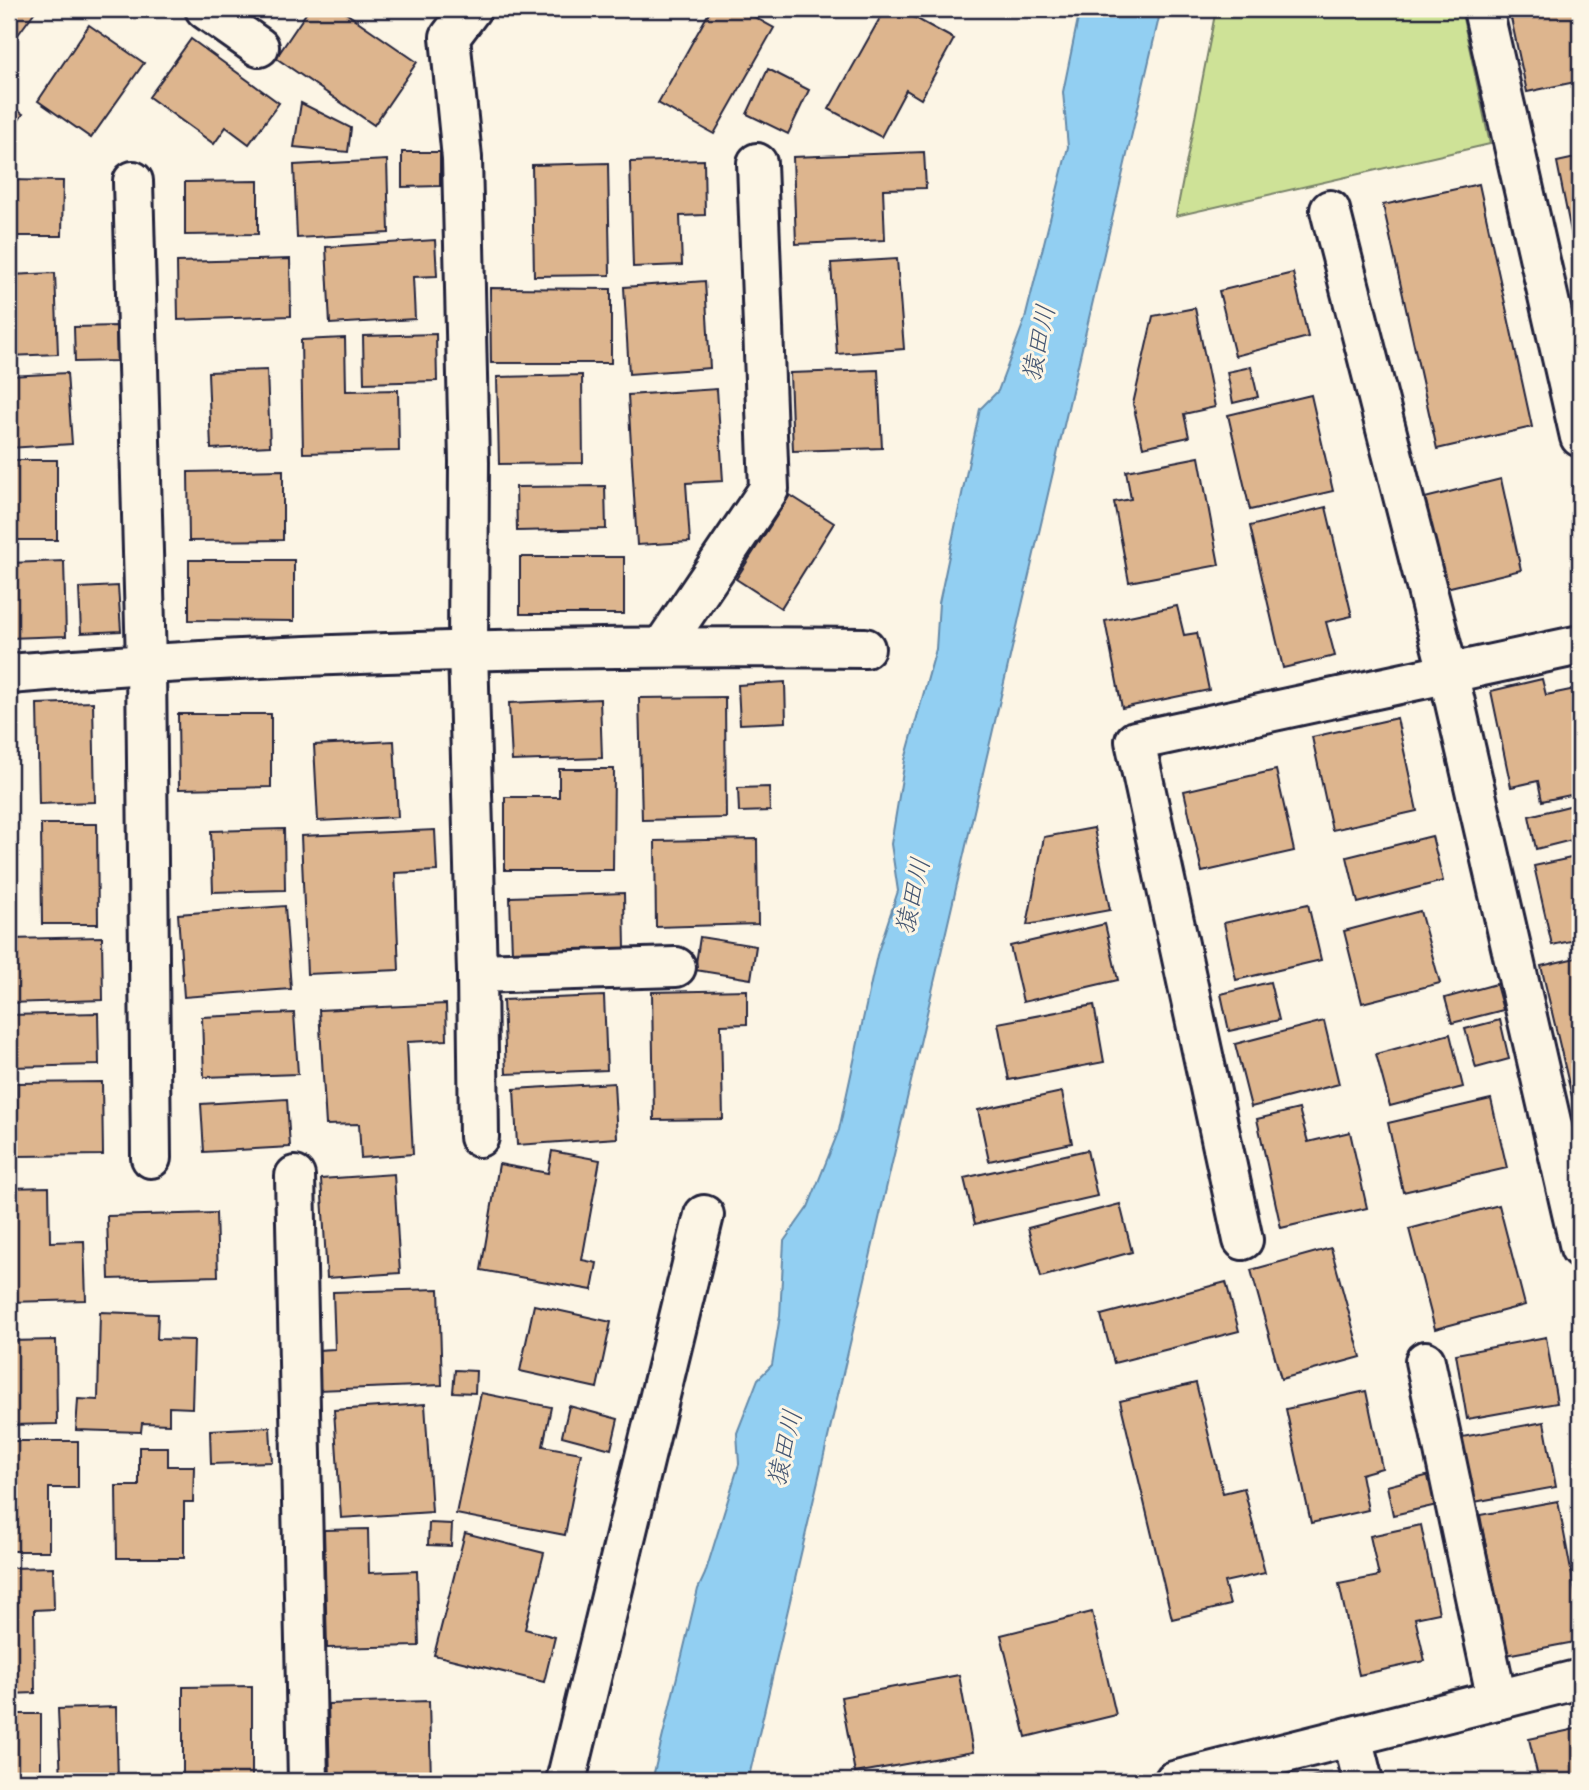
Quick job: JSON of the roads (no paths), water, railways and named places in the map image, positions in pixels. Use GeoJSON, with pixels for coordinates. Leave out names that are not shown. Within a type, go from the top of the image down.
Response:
{"type":"FeatureCollection","features":[{"type":"Feature","properties":{"kind":"street"},"geometry":{"type":"LineString","coordinates":[[205,9],[259,47]]}},
{"type":"Feature","properties":{"kind":"street"},"geometry":{"type":"LineString","coordinates":[[471,9],[450,37],[462,158],[469,461],[468,650],[479,1137]]}},
{"type":"Feature","properties":{"kind":"street"},"geometry":{"type":"LineString","coordinates":[[1483,9],[1580,437]]}},
{"type":"Feature","properties":{"kind":"street"},"geometry":{"type":"LineString","coordinates":[[663,646],[769,489],[757,163]]}},
{"type":"Feature","properties":{"kind":"street"},"geometry":{"type":"LineString","coordinates":[[133,181],[146,663],[150,1158]]}},
{"type":"Feature","properties":{"kind":"street"},"geometry":{"type":"LineString","coordinates":[[1330,209],[1448,672],[1580,1248]]}},
{"type":"Feature","properties":{"kind":"street"},"geometry":{"type":"LineString","coordinates":[[1243,1240],[1135,741],[1580,645]]}},
{"type":"Feature","properties":{"kind":"street"},"geometry":{"type":"LineString","coordinates":[[9,674],[146,663],[468,650],[663,646],[865,648]]}},
{"type":"Feature","properties":{"kind":"street"},"geometry":{"type":"LineString","coordinates":[[477,974],[676,967]]}},
{"type":"Feature","properties":{"kind":"street"},"geometry":{"type":"LineString","coordinates":[[295,1176],[307,1781]]}},
{"type":"Feature","properties":{"kind":"street"},"geometry":{"type":"LineString","coordinates":[[566,1781],[704,1215]]}},
{"type":"Feature","properties":{"kind":"street"},"geometry":{"type":"LineString","coordinates":[[1425,1361],[1497,1700]]}},
{"type":"Feature","properties":{"kind":"street"},"geometry":{"type":"LineString","coordinates":[[1174,1781],[1580,1679]]}},
{"type":"Feature","properties":{"kind":"street"},"geometry":{"type":"LineString","coordinates":[[1352,1737],[1363,1781]]}},
{"type":"Feature","properties":{"kind":"water","name":"猿田川"},"geometry":{"type":"Polygon","coordinates":[[[1080,9],[1161,9],[748,1781],[652,1781],[698,1589],[739,1464],[737,1433],[758,1379],[772,1365],[780,1316],[784,1241],[808,1207],[839,1130],[877,955],[898,891],[891,844],[905,760],[936,649],[939,603],[980,409],[998,391],[1025,319],[1068,147],[1063,92],[1080,9]]]}}]}
